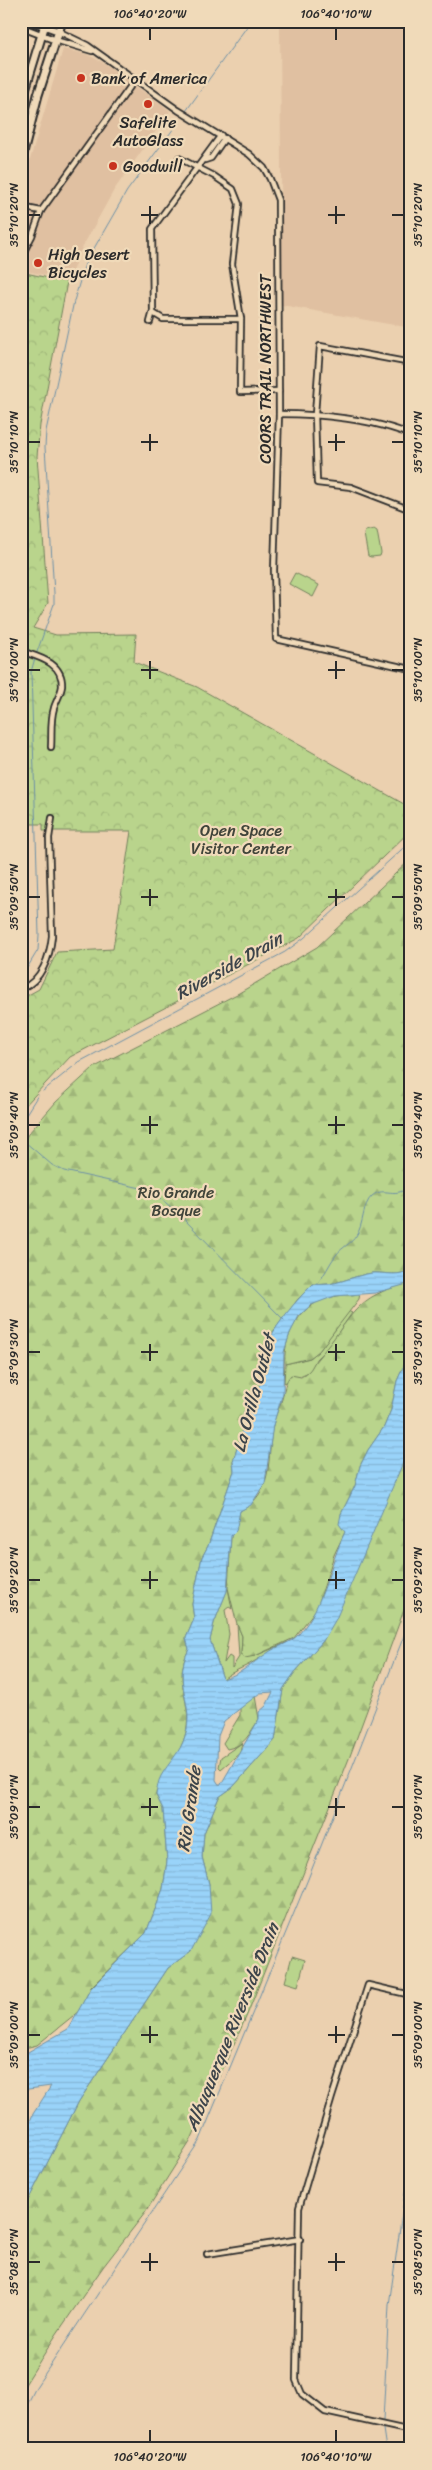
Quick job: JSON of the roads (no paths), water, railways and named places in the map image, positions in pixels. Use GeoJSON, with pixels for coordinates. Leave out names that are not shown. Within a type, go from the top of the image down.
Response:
{"type":"FeatureCollection","features":[{"type":"Feature","properties":{"kind":"main road"},"geometry":{"type":"LineString","coordinates":[[21,162],[54,40],[62,21]]}},
{"type":"Feature","properties":{"kind":"main road"},"geometry":{"type":"LineString","coordinates":[[21,103],[45,24]]}},
{"type":"Feature","properties":{"kind":"street"},"geometry":{"type":"LineString","coordinates":[[30,21],[45,24],[58,31]]}},
{"type":"Feature","properties":{"kind":"street"},"geometry":{"type":"LineString","coordinates":[[21,27],[54,40],[96,52]]}},
{"type":"Feature","properties":{"kind":"street","name":"COORS TRAIL NORTHWEST"},"geometry":{"type":"LineString","coordinates":[[58,31],[87,45],[178,110],[249,154],[264,168],[278,200],[279,414],[274,570],[276,639],[411,669]]}},
{"type":"Feature","properties":{"kind":"street"},"geometry":{"type":"LineString","coordinates":[[21,257],[32,236],[41,211],[135,80]]}},
{"type":"Feature","properties":{"kind":"street"},"geometry":{"type":"LineString","coordinates":[[150,322],[152,313],[152,229],[196,167],[211,158],[223,137]]}},
{"type":"Feature","properties":{"kind":"street"},"geometry":{"type":"LineString","coordinates":[[179,158],[233,189],[239,204],[232,264],[241,319],[240,392],[279,391]]}},
{"type":"Feature","properties":{"kind":"street"},"geometry":{"type":"LineString","coordinates":[[21,207],[41,211]]}},
{"type":"Feature","properties":{"kind":"street"},"geometry":{"type":"LineString","coordinates":[[152,313],[163,319],[241,319]]}},
{"type":"Feature","properties":{"kind":"street"},"geometry":{"type":"LineString","coordinates":[[411,363],[320,346],[315,414],[317,483],[352,487],[411,510]]}},
{"type":"Feature","properties":{"kind":"street"},"geometry":{"type":"LineString","coordinates":[[279,414],[315,414],[398,430],[411,435]]}},
{"type":"Feature","properties":{"kind":"street"},"geometry":{"type":"LineString","coordinates":[[21,650],[43,658],[55,666],[60,676],[62,685],[51,726],[51,747]]}},
{"type":"Feature","properties":{"kind":"street"},"geometry":{"type":"LineString","coordinates":[[21,989],[36,982],[51,949],[49,838],[52,818]]}},
{"type":"Feature","properties":{"kind":"street"},"geometry":{"type":"LineString","coordinates":[[411,1995],[368,1986],[309,2171],[299,2208],[300,2239],[296,2380],[302,2394],[325,2412],[411,2431]]}},
{"type":"Feature","properties":{"kind":"street"},"geometry":{"type":"LineString","coordinates":[[207,2254],[300,2239]]}},
{"type":"Feature","properties":{"kind":"water","name":"Rio Grande"},"geometry":{"type":"Polygon","coordinates":[[[411,1268],[411,1283],[375,1293],[335,1296],[311,1305],[299,1316],[290,1333],[284,1352],[283,1393],[273,1425],[265,1483],[251,1505],[240,1511],[236,1531],[231,1536],[227,1591],[214,1623],[210,1640],[223,1679],[241,1672],[270,1651],[287,1643],[299,1634],[314,1611],[345,1532],[339,1524],[341,1514],[355,1486],[360,1466],[368,1450],[384,1427],[391,1410],[397,1381],[411,1350],[411,1444],[336,1619],[323,1641],[295,1672],[283,1689],[275,1740],[233,1787],[219,1797],[204,1833],[202,1857],[209,1884],[211,1914],[191,1951],[168,1968],[79,2101],[21,2214],[21,2143],[33,2114],[51,2086],[21,2090],[21,2056],[68,2029],[91,1988],[146,1933],[163,1889],[167,1861],[163,1809],[156,1795],[157,1788],[161,1776],[183,1742],[188,1724],[182,1673],[189,1649],[186,1638],[194,1619],[192,1604],[202,1557],[208,1546],[234,1471],[233,1461],[241,1436],[244,1412],[262,1381],[259,1367],[262,1354],[281,1321],[313,1284],[336,1283],[364,1274],[398,1274],[411,1268]],[[273,1692],[260,1693],[224,1721],[218,1736],[216,1780],[220,1786],[259,1719],[259,1712],[266,1706],[273,1692]]]}},
{"type":"Feature","properties":{"kind":"waterway"},"geometry":{"type":"LineString","coordinates":[[186,111],[251,21]]}},
{"type":"Feature","properties":{"kind":"waterway"},"geometry":{"type":"LineString","coordinates":[[36,655],[54,604],[45,447],[46,431],[74,301],[85,264],[127,191],[180,120]]}},
{"type":"Feature","properties":{"kind":"waterway"},"geometry":{"type":"LineString","coordinates":[[21,978],[38,950],[39,935],[31,672],[35,658]]}},
{"type":"Feature","properties":{"kind":"waterway","name":"Riverside Drain"},"geometry":{"type":"LineString","coordinates":[[43,1091],[79,1062],[285,952],[304,938],[411,841]]}},
{"type":"Feature","properties":{"kind":"waterway"},"geometry":{"type":"LineString","coordinates":[[21,1122],[38,1095]]}},
{"type":"Feature","properties":{"kind":"waterway","name":"La Orilla Outlet"},"geometry":{"type":"LineString","coordinates":[[25,1142],[52,1165],[64,1171],[150,1190],[177,1212],[284,1320]]}},
{"type":"Feature","properties":{"kind":"waterway"},"geometry":{"type":"LineString","coordinates":[[317,1284],[336,1255],[356,1236],[366,1204],[372,1196],[381,1192],[400,1192],[411,1185]]}},
{"type":"Feature","properties":{"kind":"waterway","name":"Albuquerque Riverside Drain"},"geometry":{"type":"LineString","coordinates":[[21,2417],[36,2387],[200,2140],[308,1879],[411,1618]]}},
{"type":"Feature","properties":{"kind":"waterway"},"geometry":{"type":"LineString","coordinates":[[383,2421],[389,2305],[405,2193],[411,2180]]}},
{"type":"Feature","properties":{"kind":"waterway"},"geometry":{"type":"LineString","coordinates":[[383,2429],[386,2449]]}},
{"type":"Feature","properties":{"kind":"place","name":"Bank of America"},"geometry":{"type":"Point","coordinates":[81,78]}},
{"type":"Feature","properties":{"kind":"place","name":"Safelite AutoGlass"},"geometry":{"type":"Point","coordinates":[148,104]}},
{"type":"Feature","properties":{"kind":"place","name":"Goodwill"},"geometry":{"type":"Point","coordinates":[113,166]}},
{"type":"Feature","properties":{"kind":"place","name":"High Desert Bicycles"},"geometry":{"type":"Point","coordinates":[38,263]}},
{"type":"Feature","properties":{"kind":"park label","name":"Open Space Visitor Center"},"geometry":{"type":"Point","coordinates":[241,839]}},
{"type":"Feature","properties":{"kind":"park label","name":"Rio Grande Bosque"},"geometry":{"type":"Point","coordinates":[176,1201]}}]}
